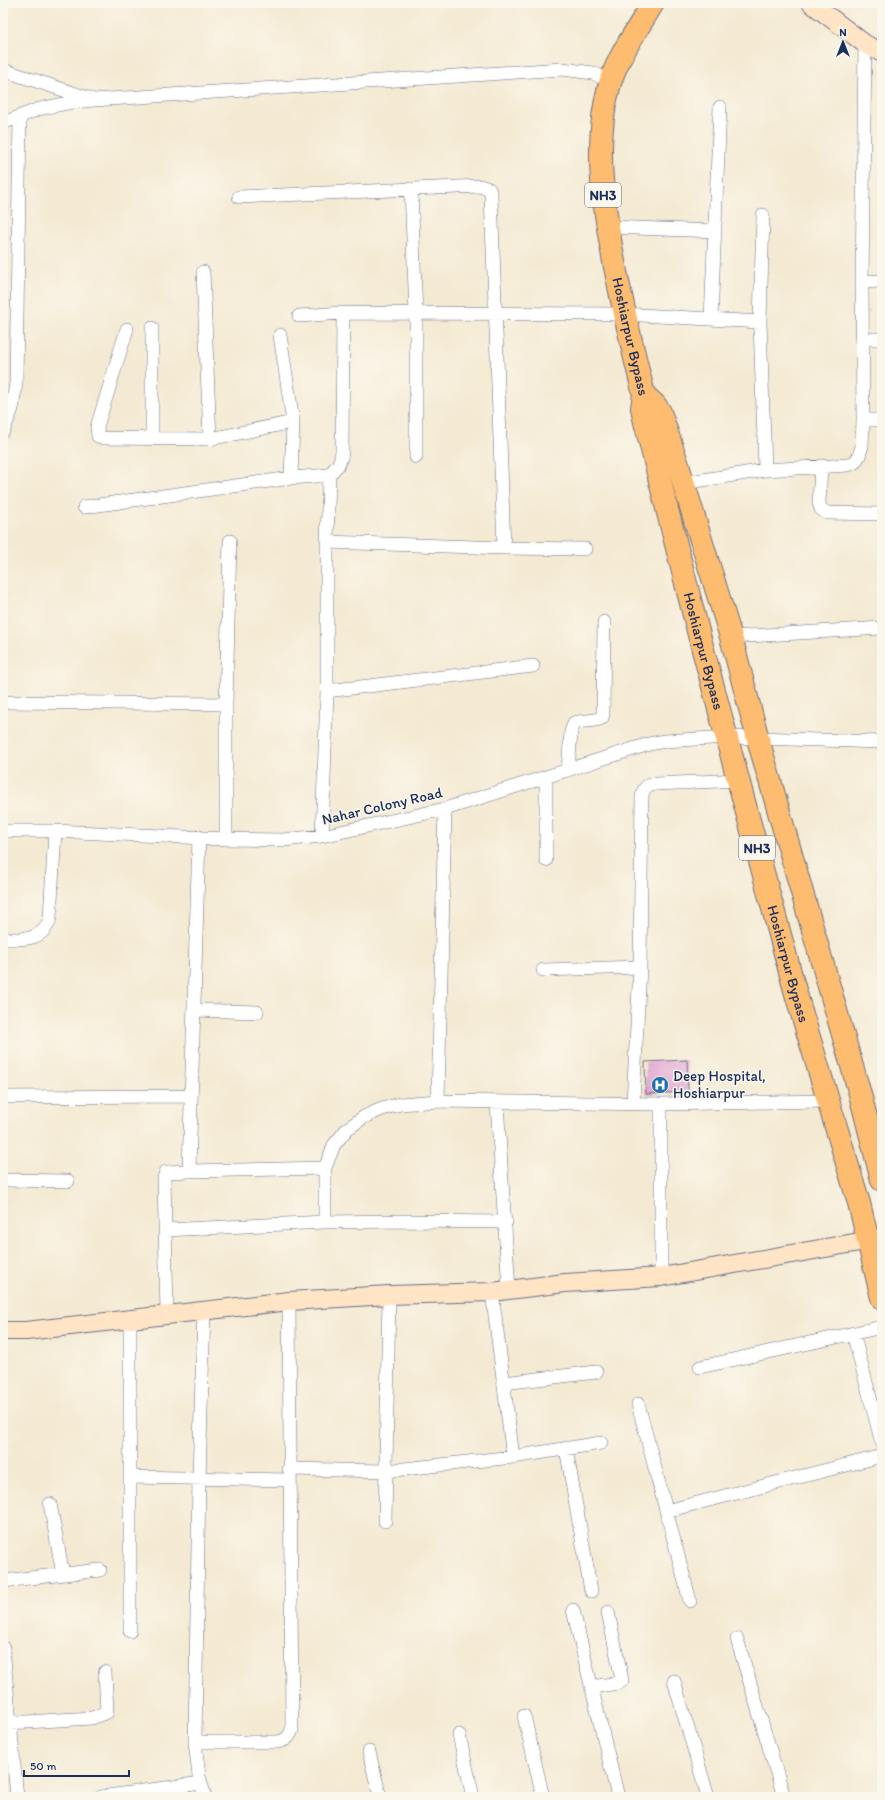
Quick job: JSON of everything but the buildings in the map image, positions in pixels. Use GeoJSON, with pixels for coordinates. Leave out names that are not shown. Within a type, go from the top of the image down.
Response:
{"type":"FeatureCollection","features":[{"type":"Feature","properties":{"kind":"highway","name":"Hoshiarpur Bypass"},"geometry":{"type":"LineString","coordinates":[[653,3],[622,56],[610,81],[601,122],[601,160],[604,203],[608,226],[624,314],[644,395],[642,408],[644,418],[699,635],[728,737],[794,986],[858,1202],[875,1240],[882,1298]]}},
{"type":"Feature","properties":{"kind":"highway","name":"NH3"},"geometry":{"type":"LineString","coordinates":[[644,395],[660,412],[684,483],[731,637],[758,739],[860,1094],[882,1180]]}},
{"type":"Feature","properties":{"kind":"street"},"geometry":{"type":"LineString","coordinates":[[811,3],[865,44],[882,53]]}},
{"type":"Feature","properties":{"kind":"street"},"geometry":{"type":"LineString","coordinates":[[684,483],[765,470],[848,465],[855,462],[859,456],[862,446],[863,420],[862,282],[865,44]]}},
{"type":"Feature","properties":{"kind":"street"},"geometry":{"type":"LineString","coordinates":[[3,123],[54,106],[94,100],[562,69],[593,73],[610,81]]}},
{"type":"Feature","properties":{"kind":"street"},"geometry":{"type":"LineString","coordinates":[[3,70],[94,100]]}},
{"type":"Feature","properties":{"kind":"street"},"geometry":{"type":"LineString","coordinates":[[711,319],[720,107]]}},
{"type":"Feature","properties":{"kind":"street"},"geometry":{"type":"LineString","coordinates":[[3,431],[12,410],[16,383],[20,117]]}},
{"type":"Feature","properties":{"kind":"street"},"geometry":{"type":"LineString","coordinates":[[239,197],[411,188],[480,186],[489,189],[491,195],[496,314],[504,548]]}},
{"type":"Feature","properties":{"kind":"street"},"geometry":{"type":"LineString","coordinates":[[411,188],[416,314],[416,456]]}},
{"type":"Feature","properties":{"kind":"street"},"geometry":{"type":"LineString","coordinates":[[763,215],[760,322],[765,470]]}},
{"type":"Feature","properties":{"kind":"street"},"geometry":{"type":"LineString","coordinates":[[608,226],[715,231]]}},
{"type":"Feature","properties":{"kind":"street"},"geometry":{"type":"LineString","coordinates":[[203,272],[210,439]]}},
{"type":"Feature","properties":{"kind":"street"},"geometry":{"type":"LineString","coordinates":[[862,282],[882,281]]}},
{"type":"Feature","properties":{"kind":"street"},"geometry":{"type":"LineString","coordinates":[[322,836],[327,691],[327,542],[329,475],[338,465],[342,451],[343,314]]}},
{"type":"Feature","properties":{"kind":"street"},"geometry":{"type":"LineString","coordinates":[[299,316],[343,314],[624,314],[760,322]]}},
{"type":"Feature","properties":{"kind":"street"},"geometry":{"type":"LineString","coordinates":[[127,328],[98,427],[98,436],[103,438],[210,439],[293,422]]}},
{"type":"Feature","properties":{"kind":"street"},"geometry":{"type":"LineString","coordinates":[[152,328],[152,439]]}},
{"type":"Feature","properties":{"kind":"street"},"geometry":{"type":"LineString","coordinates":[[280,335],[293,422],[291,478]]}},
{"type":"Feature","properties":{"kind":"street"},"geometry":{"type":"LineString","coordinates":[[862,339],[882,339]]}},
{"type":"Feature","properties":{"kind":"street"},"geometry":{"type":"LineString","coordinates":[[863,420],[882,420]]}},
{"type":"Feature","properties":{"kind":"street"},"geometry":{"type":"LineString","coordinates":[[821,466],[819,503],[821,509],[827,513],[882,514]]}},
{"type":"Feature","properties":{"kind":"street"},"geometry":{"type":"LineString","coordinates":[[84,507],[291,478],[329,475]]}},
{"type":"Feature","properties":{"kind":"street"},"geometry":{"type":"LineString","coordinates":[[226,840],[226,704],[230,541]]}},
{"type":"Feature","properties":{"kind":"street"},"geometry":{"type":"LineString","coordinates":[[327,542],[585,549]]}},
{"type":"Feature","properties":{"kind":"street"},"geometry":{"type":"LineString","coordinates":[[568,770],[571,732],[574,723],[580,721],[597,721],[602,718],[603,714],[604,622]]}},
{"type":"Feature","properties":{"kind":"street"},"geometry":{"type":"LineString","coordinates":[[731,637],[882,628]]}},
{"type":"Feature","properties":{"kind":"street"},"geometry":{"type":"LineString","coordinates":[[327,691],[533,666]]}},
{"type":"Feature","properties":{"kind":"street"},"geometry":{"type":"LineString","coordinates":[[3,702],[226,704]]}},
{"type":"Feature","properties":{"kind":"street","name":"Nahar Colony Road"},"geometry":{"type":"LineString","coordinates":[[3,831],[55,831],[199,837],[226,840],[283,840],[322,836],[445,809],[649,744],[665,741],[728,737],[882,742]]}},
{"type":"Feature","properties":{"kind":"street"},"geometry":{"type":"LineString","coordinates":[[546,777],[546,860]]}},
{"type":"Feature","properties":{"kind":"street"},"geometry":{"type":"LineString","coordinates":[[633,1103],[640,967],[643,789],[647,785],[657,784],[739,780]]}},
{"type":"Feature","properties":{"kind":"street"},"geometry":{"type":"LineString","coordinates":[[438,1102],[445,809]]}},
{"type":"Feature","properties":{"kind":"street"},"geometry":{"type":"LineString","coordinates":[[3,939],[20,939],[39,935],[47,928],[50,918],[55,831]]}},
{"type":"Feature","properties":{"kind":"street"},"geometry":{"type":"LineString","coordinates":[[189,1171],[199,837]]}},
{"type":"Feature","properties":{"kind":"street"},"geometry":{"type":"LineString","coordinates":[[543,970],[640,967]]}},
{"type":"Feature","properties":{"kind":"street"},"geometry":{"type":"LineString","coordinates":[[194,1010],[257,1012]]}},
{"type":"Feature","properties":{"kind":"street"},"geometry":{"type":"LineString","coordinates":[[3,1097],[191,1096]]}},
{"type":"Feature","properties":{"kind":"street"},"geometry":{"type":"LineString","coordinates":[[325,1222],[325,1168],[334,1145],[347,1129],[364,1117],[382,1109],[400,1104],[438,1102],[661,1104],[828,1101]]}},
{"type":"Feature","properties":{"kind":"street"},"geometry":{"type":"LineString","coordinates":[[497,1103],[506,1222],[501,1291],[504,1383],[513,1457]]}},
{"type":"Feature","properties":{"kind":"street"},"geometry":{"type":"LineString","coordinates":[[661,1104],[661,1277]]}},
{"type":"Feature","properties":{"kind":"street"},"geometry":{"type":"LineString","coordinates":[[167,1314],[164,1175],[166,1172],[171,1170],[189,1171],[325,1168]]}},
{"type":"Feature","properties":{"kind":"street"},"geometry":{"type":"LineString","coordinates":[[3,1180],[68,1181]]}},
{"type":"Feature","properties":{"kind":"street"},"geometry":{"type":"LineString","coordinates":[[165,1230],[325,1222],[506,1222]]}},
{"type":"Feature","properties":{"kind":"street"},"geometry":{"type":"LineString","coordinates":[[3,1331],[26,1331],[289,1301],[389,1295],[501,1291],[565,1283],[661,1277],[875,1240]]}},
{"type":"Feature","properties":{"kind":"street"},"geometry":{"type":"LineString","coordinates":[[385,1521],[389,1295]]}},
{"type":"Feature","properties":{"kind":"street"},"geometry":{"type":"LineString","coordinates":[[194,1742],[278,1742],[286,1741],[290,1737],[292,1722],[289,1301]]}},
{"type":"Feature","properties":{"kind":"street"},"geometry":{"type":"LineString","coordinates":[[204,1310],[194,1742],[200,1783],[205,1797]]}},
{"type":"Feature","properties":{"kind":"street"},"geometry":{"type":"LineString","coordinates":[[130,1319],[130,1631]]}},
{"type":"Feature","properties":{"kind":"street"},"geometry":{"type":"LineString","coordinates":[[700,1367],[882,1327]]}},
{"type":"Feature","properties":{"kind":"street"},"geometry":{"type":"LineString","coordinates":[[853,1333],[882,1444]]}},
{"type":"Feature","properties":{"kind":"street"},"geometry":{"type":"LineString","coordinates":[[504,1383],[596,1372]]}},
{"type":"Feature","properties":{"kind":"street"},"geometry":{"type":"LineString","coordinates":[[638,1404],[690,1602]]}},
{"type":"Feature","properties":{"kind":"street"},"geometry":{"type":"LineString","coordinates":[[130,1477],[199,1478],[386,1471],[513,1457],[601,1443]]}},
{"type":"Feature","properties":{"kind":"street"},"geometry":{"type":"LineString","coordinates":[[566,1448],[592,1591]]}},
{"type":"Feature","properties":{"kind":"street"},"geometry":{"type":"LineString","coordinates":[[666,1511],[882,1456]]}},
{"type":"Feature","properties":{"kind":"street"},"geometry":{"type":"LineString","coordinates":[[50,1504],[64,1574]]}},
{"type":"Feature","properties":{"kind":"street"},"geometry":{"type":"LineString","coordinates":[[3,1581],[100,1570]]}},
{"type":"Feature","properties":{"kind":"street"},"geometry":{"type":"LineString","coordinates":[[573,1610],[618,1797]]}},
{"type":"Feature","properties":{"kind":"street"},"geometry":{"type":"LineString","coordinates":[[591,1687],[620,1683],[622,1680],[608,1612]]}},
{"type":"Feature","properties":{"kind":"street"},"geometry":{"type":"LineString","coordinates":[[737,1639],[784,1797]]}},
{"type":"Feature","properties":{"kind":"street"},"geometry":{"type":"LineString","coordinates":[[3,1648],[17,1797]]}},
{"type":"Feature","properties":{"kind":"street"},"geometry":{"type":"LineString","coordinates":[[10,1723],[92,1718],[107,1712],[108,1703],[105,1672]]}},
{"type":"Feature","properties":{"kind":"street"},"geometry":{"type":"LineString","coordinates":[[674,1682],[708,1797]]}},
{"type":"Feature","properties":{"kind":"street"},"geometry":{"type":"LineString","coordinates":[[524,1716],[543,1797]]}},
{"type":"Feature","properties":{"kind":"street"},"geometry":{"type":"LineString","coordinates":[[459,1735],[472,1797]]}},
{"type":"Feature","properties":{"kind":"street"},"geometry":{"type":"LineString","coordinates":[[369,1752],[380,1797]]}},
{"type":"Feature","properties":{"kind":"street"},"geometry":{"type":"LineString","coordinates":[[101,1797],[200,1783]]}},
{"type":"Feature","properties":{"kind":"place","name":"Deep Hospital, Hoshiarpur"},"geometry":{"type":"Point","coordinates":[660,1085]}}]}
